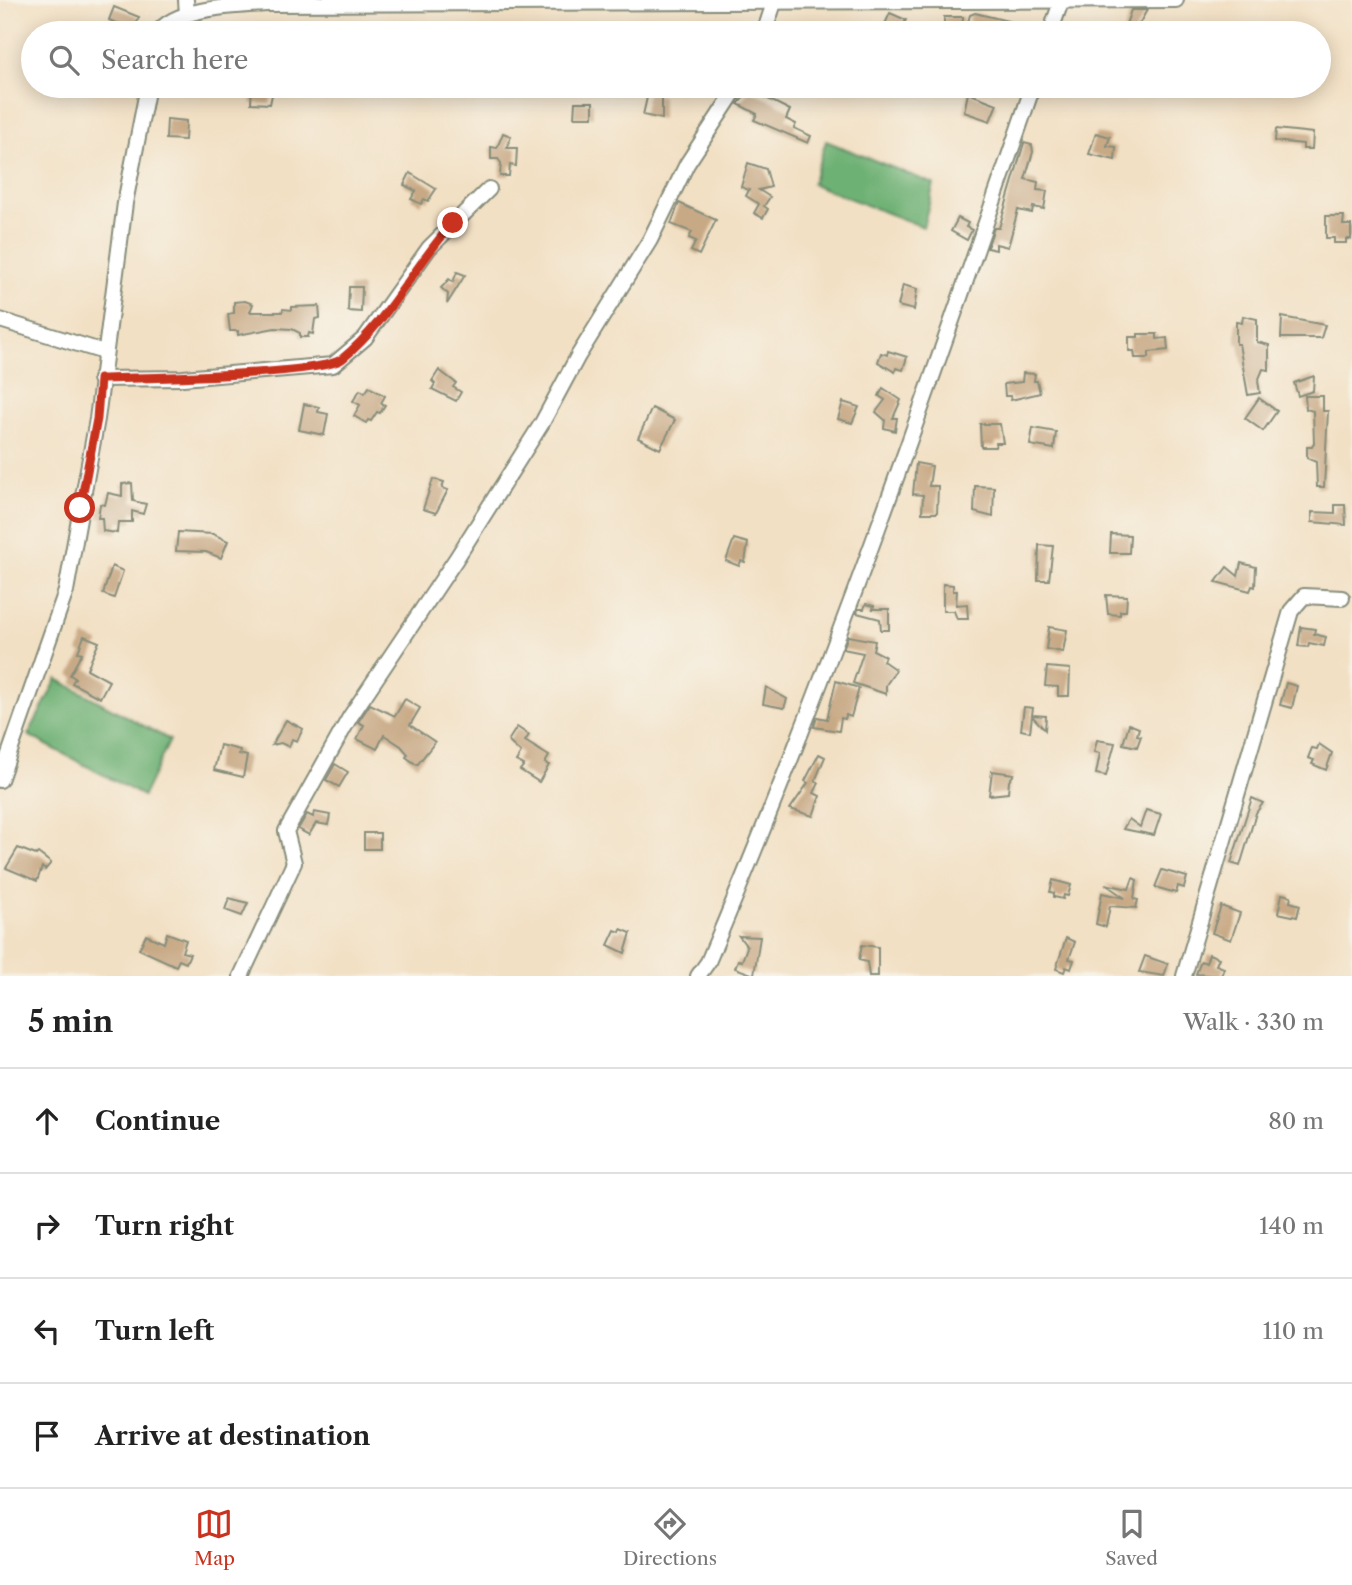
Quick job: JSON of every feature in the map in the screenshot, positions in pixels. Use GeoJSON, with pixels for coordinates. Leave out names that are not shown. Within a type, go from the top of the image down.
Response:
{"type":"FeatureCollection","features":[{"type":"Feature","properties":{"kind":"street"},"geometry":{"type":"LineString","coordinates":[[169,21],[186,7],[267,4],[1176,0]]}},
{"type":"Feature","properties":{"kind":"street"},"geometry":{"type":"LineString","coordinates":[[1054,21],[1060,2]]}},
{"type":"Feature","properties":{"kind":"street"},"geometry":{"type":"LineString","coordinates":[[768,21],[774,3]]}},
{"type":"Feature","properties":{"kind":"street"},"geometry":{"type":"LineString","coordinates":[[0,780],[66,591],[97,419],[100,379],[125,203],[146,98]]}},
{"type":"Feature","properties":{"kind":"street"},"geometry":{"type":"LineString","coordinates":[[241,976],[294,863],[286,831],[350,718],[542,423],[578,356],[650,240],[687,164],[730,98]]}},
{"type":"Feature","properties":{"kind":"street"},"geometry":{"type":"LineString","coordinates":[[698,976],[708,962],[764,830],[853,602],[1029,98]]}},
{"type":"Feature","properties":{"kind":"street"},"geometry":{"type":"LineString","coordinates":[[100,379],[183,378],[333,365],[365,338],[429,248],[489,189]]}},
{"type":"Feature","properties":{"kind":"street"},"geometry":{"type":"LineString","coordinates":[[0,320],[104,352]]}},
{"type":"Feature","properties":{"kind":"street"},"geometry":{"type":"LineString","coordinates":[[1184,976],[1291,611],[1304,596],[1342,598]]}},
{"type":"Feature","properties":{"kind":"green space"},"geometry":{"type":"Polygon","coordinates":[[[826,141],[934,184],[923,227],[812,184],[826,141]]]}},
{"type":"Feature","properties":{"kind":"green space"},"geometry":{"type":"Polygon","coordinates":[[[57,679],[170,740],[143,796],[28,735],[57,679]]]}},
{"type":"Feature","properties":{"kind":"building"},"geometry":{"type":"Polygon","coordinates":[[[114,7],[139,17],[137,21],[109,20],[114,7]]]}},
{"type":"Feature","properties":{"kind":"building"},"geometry":{"type":"Polygon","coordinates":[[[1131,10],[1147,10],[1141,21],[1127,21],[1131,10]]]}},
{"type":"Feature","properties":{"kind":"building"},"geometry":{"type":"Polygon","coordinates":[[[890,13],[906,20],[905,21],[886,21],[890,13]]]}},
{"type":"Feature","properties":{"kind":"building"},"geometry":{"type":"Polygon","coordinates":[[[975,13],[1008,21],[968,21],[970,15],[975,13]]]}},
{"type":"Feature","properties":{"kind":"building"},"geometry":{"type":"Polygon","coordinates":[[[944,17],[963,17],[963,21],[944,21],[944,17]]]}},
{"type":"Feature","properties":{"kind":"building"},"geometry":{"type":"Polygon","coordinates":[[[251,98],[271,98],[270,104],[251,103],[251,98]]]}},
{"type":"Feature","properties":{"kind":"building"},"geometry":{"type":"Polygon","coordinates":[[[647,98],[662,98],[662,119],[643,115],[647,98]]]}},
{"type":"Feature","properties":{"kind":"building"},"geometry":{"type":"Polygon","coordinates":[[[743,98],[766,98],[790,110],[786,119],[796,124],[794,128],[811,136],[808,143],[754,120],[757,114],[738,104],[743,98]]]}},
{"type":"Feature","properties":{"kind":"building"},"geometry":{"type":"Polygon","coordinates":[[[967,98],[981,98],[997,104],[990,121],[964,112],[967,98]]]}},
{"type":"Feature","properties":{"kind":"building"},"geometry":{"type":"Polygon","coordinates":[[[575,102],[593,102],[593,117],[574,117],[575,102]]]}},
{"type":"Feature","properties":{"kind":"building"},"geometry":{"type":"Polygon","coordinates":[[[167,119],[186,121],[185,140],[166,139],[167,119]]]}},
{"type":"Feature","properties":{"kind":"building"},"geometry":{"type":"Polygon","coordinates":[[[1276,129],[1313,133],[1312,149],[1303,149],[1303,144],[1275,141],[1276,129]]]}},
{"type":"Feature","properties":{"kind":"building"},"geometry":{"type":"Polygon","coordinates":[[[503,133],[511,136],[507,148],[517,148],[516,166],[510,165],[509,176],[500,176],[501,163],[498,159],[491,159],[491,147],[497,148],[503,133]]]}},
{"type":"Feature","properties":{"kind":"building"},"geometry":{"type":"Polygon","coordinates":[[[1096,133],[1110,137],[1107,146],[1116,147],[1115,160],[1089,154],[1096,133]]]}},
{"type":"Feature","properties":{"kind":"building"},"geometry":{"type":"Polygon","coordinates":[[[1024,143],[1032,145],[1033,152],[1025,179],[1038,182],[1037,190],[1047,191],[1044,209],[1033,207],[1032,213],[1018,210],[1008,247],[996,244],[996,250],[987,248],[994,228],[999,228],[1024,143]]]}},
{"type":"Feature","properties":{"kind":"building"},"geometry":{"type":"Polygon","coordinates":[[[748,163],[766,169],[771,187],[759,190],[770,197],[764,206],[768,209],[763,218],[754,213],[759,204],[746,196],[749,190],[741,187],[748,163]]]}},
{"type":"Feature","properties":{"kind":"building"},"geometry":{"type":"Polygon","coordinates":[[[410,173],[436,189],[428,201],[424,199],[421,204],[411,199],[416,191],[404,185],[410,173]]]}},
{"type":"Feature","properties":{"kind":"building"},"geometry":{"type":"Polygon","coordinates":[[[679,203],[716,220],[699,255],[691,251],[696,241],[689,238],[692,232],[671,224],[679,203]]]}},
{"type":"Feature","properties":{"kind":"building"},"geometry":{"type":"Polygon","coordinates":[[[1326,216],[1344,216],[1343,225],[1351,225],[1351,239],[1346,239],[1346,243],[1334,243],[1334,238],[1326,238],[1326,216]]]}},
{"type":"Feature","properties":{"kind":"building"},"geometry":{"type":"Polygon","coordinates":[[[958,218],[968,223],[966,227],[972,230],[967,240],[951,231],[958,218]]]}},
{"type":"Feature","properties":{"kind":"building"},"geometry":{"type":"Polygon","coordinates":[[[457,272],[465,275],[447,304],[448,294],[441,288],[449,279],[453,282],[457,272]]]}},
{"type":"Feature","properties":{"kind":"building"},"geometry":{"type":"Polygon","coordinates":[[[903,285],[917,289],[914,310],[898,306],[903,285]]]}},
{"type":"Feature","properties":{"kind":"building"},"geometry":{"type":"Polygon","coordinates":[[[349,287],[362,287],[361,312],[348,311],[349,287]]]}},
{"type":"Feature","properties":{"kind":"building"},"geometry":{"type":"Polygon","coordinates":[[[245,301],[253,304],[250,312],[282,312],[283,309],[292,310],[292,307],[319,306],[320,318],[315,319],[313,334],[309,333],[308,337],[300,337],[300,333],[292,329],[275,328],[238,335],[238,331],[230,331],[228,314],[234,313],[234,302],[245,301]]]}},
{"type":"Feature","properties":{"kind":"building"},"geometry":{"type":"Polygon","coordinates":[[[1243,316],[1257,319],[1257,342],[1269,345],[1269,370],[1263,369],[1258,381],[1260,393],[1248,395],[1239,344],[1236,344],[1236,322],[1242,323],[1243,316]]]}},
{"type":"Feature","properties":{"kind":"building"},"geometry":{"type":"Polygon","coordinates":[[[1282,317],[1325,325],[1321,338],[1281,338],[1282,317]]]}},
{"type":"Feature","properties":{"kind":"building"},"geometry":{"type":"Polygon","coordinates":[[[1138,334],[1157,334],[1157,339],[1167,338],[1168,350],[1149,352],[1149,358],[1135,358],[1134,351],[1129,351],[1129,337],[1138,337],[1138,334]]]}},
{"type":"Feature","properties":{"kind":"building"},"geometry":{"type":"Polygon","coordinates":[[[888,351],[907,357],[903,370],[896,368],[895,372],[878,362],[881,353],[887,355],[888,351]]]}},
{"type":"Feature","properties":{"kind":"building"},"geometry":{"type":"Polygon","coordinates":[[[439,370],[456,383],[453,387],[461,392],[456,401],[432,389],[435,384],[432,381],[439,370]]]}},
{"type":"Feature","properties":{"kind":"building"},"geometry":{"type":"Polygon","coordinates":[[[1023,373],[1035,374],[1034,381],[1037,381],[1040,393],[1011,400],[1010,396],[1005,396],[1004,384],[1022,382],[1023,373]]]}},
{"type":"Feature","properties":{"kind":"building"},"geometry":{"type":"Polygon","coordinates":[[[1314,376],[1313,391],[1298,396],[1294,383],[1314,376]]]}},
{"type":"Feature","properties":{"kind":"building"},"geometry":{"type":"Polygon","coordinates":[[[369,387],[385,396],[381,403],[385,405],[380,413],[377,412],[371,421],[366,423],[354,416],[360,405],[353,401],[360,390],[365,393],[369,387]]]}},
{"type":"Feature","properties":{"kind":"building"},"geometry":{"type":"Polygon","coordinates":[[[883,388],[901,400],[893,418],[897,418],[895,431],[884,428],[885,420],[876,412],[885,400],[879,396],[883,388]]]}},
{"type":"Feature","properties":{"kind":"building"},"geometry":{"type":"Polygon","coordinates":[[[1305,396],[1323,396],[1323,411],[1328,411],[1324,487],[1317,487],[1316,462],[1307,458],[1307,447],[1312,447],[1314,443],[1313,411],[1306,409],[1305,396]]]}},
{"type":"Feature","properties":{"kind":"building"},"geometry":{"type":"Polygon","coordinates":[[[1259,398],[1277,411],[1263,431],[1245,418],[1259,398]]]}},
{"type":"Feature","properties":{"kind":"building"},"geometry":{"type":"Polygon","coordinates":[[[843,402],[859,407],[852,423],[838,419],[843,402]]]}},
{"type":"Feature","properties":{"kind":"building"},"geometry":{"type":"Polygon","coordinates":[[[304,404],[319,407],[318,412],[328,414],[324,435],[299,430],[304,404]]]}},
{"type":"Feature","properties":{"kind":"building"},"geometry":{"type":"Polygon","coordinates":[[[652,408],[675,420],[660,449],[638,438],[652,408]]]}},
{"type":"Feature","properties":{"kind":"building"},"geometry":{"type":"Polygon","coordinates":[[[980,424],[1000,424],[1003,443],[996,443],[995,447],[981,447],[980,424]]]}},
{"type":"Feature","properties":{"kind":"building"},"geometry":{"type":"Polygon","coordinates":[[[1033,428],[1056,432],[1054,449],[1030,445],[1033,428]]]}},
{"type":"Feature","properties":{"kind":"building"},"geometry":{"type":"Polygon","coordinates":[[[916,463],[932,466],[929,486],[938,486],[937,513],[922,513],[923,495],[913,494],[916,463]]]}},
{"type":"Feature","properties":{"kind":"building"},"geometry":{"type":"Polygon","coordinates":[[[433,479],[444,482],[442,488],[448,490],[436,513],[423,509],[433,479]]]}},
{"type":"Feature","properties":{"kind":"building"},"geometry":{"type":"Polygon","coordinates":[[[132,483],[133,501],[146,504],[143,514],[132,511],[132,522],[118,522],[117,533],[103,531],[102,518],[98,518],[100,504],[105,505],[108,493],[122,496],[122,484],[132,483]]]}},
{"type":"Feature","properties":{"kind":"building"},"geometry":{"type":"Polygon","coordinates":[[[975,486],[994,487],[993,517],[974,512],[975,486]]]}},
{"type":"Feature","properties":{"kind":"building"},"geometry":{"type":"Polygon","coordinates":[[[1335,505],[1345,505],[1346,525],[1312,522],[1312,512],[1335,513],[1335,505]]]}},
{"type":"Feature","properties":{"kind":"building"},"geometry":{"type":"Polygon","coordinates":[[[178,532],[213,534],[228,541],[221,558],[206,552],[176,551],[178,532]]]}},
{"type":"Feature","properties":{"kind":"building"},"geometry":{"type":"Polygon","coordinates":[[[1111,534],[1130,535],[1129,553],[1110,553],[1111,534]]]}},
{"type":"Feature","properties":{"kind":"building"},"geometry":{"type":"Polygon","coordinates":[[[734,539],[748,543],[745,562],[741,561],[739,566],[726,561],[734,539]]]}},
{"type":"Feature","properties":{"kind":"building"},"geometry":{"type":"Polygon","coordinates":[[[1039,545],[1053,546],[1049,580],[1038,580],[1039,545]]]}},
{"type":"Feature","properties":{"kind":"building"},"geometry":{"type":"Polygon","coordinates":[[[1241,563],[1256,567],[1255,587],[1252,586],[1250,591],[1216,582],[1227,567],[1238,576],[1241,563]]]}},
{"type":"Feature","properties":{"kind":"building"},"geometry":{"type":"Polygon","coordinates":[[[112,566],[123,571],[114,598],[103,594],[112,566]]]}},
{"type":"Feature","properties":{"kind":"building"},"geometry":{"type":"Polygon","coordinates":[[[943,584],[953,585],[953,591],[957,591],[956,605],[967,604],[968,619],[957,619],[954,611],[943,611],[943,584]]]}},
{"type":"Feature","properties":{"kind":"building"},"geometry":{"type":"Polygon","coordinates":[[[1106,595],[1127,596],[1126,611],[1120,611],[1120,615],[1108,614],[1106,595]]]}},
{"type":"Feature","properties":{"kind":"building"},"geometry":{"type":"Polygon","coordinates":[[[866,604],[874,606],[873,609],[889,609],[889,630],[881,630],[880,619],[857,613],[858,609],[864,609],[866,604]]]}},
{"type":"Feature","properties":{"kind":"building"},"geometry":{"type":"Polygon","coordinates":[[[1049,627],[1067,630],[1063,652],[1046,649],[1049,627]]]}},
{"type":"Feature","properties":{"kind":"building"},"geometry":{"type":"Polygon","coordinates":[[[1301,627],[1315,629],[1314,634],[1326,637],[1324,646],[1309,643],[1308,647],[1298,646],[1301,627]]]}},
{"type":"Feature","properties":{"kind":"building"},"geometry":{"type":"Polygon","coordinates":[[[84,636],[99,642],[87,669],[109,681],[100,698],[72,683],[75,678],[70,675],[82,653],[78,652],[84,636]]]}},
{"type":"Feature","properties":{"kind":"building"},"geometry":{"type":"Polygon","coordinates":[[[848,636],[875,641],[873,650],[885,656],[883,661],[896,670],[886,685],[886,694],[853,683],[863,653],[843,649],[848,636]]]}},
{"type":"Feature","properties":{"kind":"building"},"geometry":{"type":"Polygon","coordinates":[[[1047,667],[1070,669],[1069,696],[1058,696],[1058,687],[1045,686],[1047,667]]]}},
{"type":"Feature","properties":{"kind":"building"},"geometry":{"type":"Polygon","coordinates":[[[836,681],[859,688],[851,717],[846,715],[845,719],[841,718],[839,731],[814,727],[817,717],[827,719],[836,681]]]}},
{"type":"Feature","properties":{"kind":"building"},"geometry":{"type":"Polygon","coordinates":[[[1286,683],[1297,686],[1292,708],[1280,705],[1286,683]]]}},
{"type":"Feature","properties":{"kind":"building"},"geometry":{"type":"Polygon","coordinates":[[[766,687],[787,699],[784,708],[763,704],[766,687]]]}},
{"type":"Feature","properties":{"kind":"building"},"geometry":{"type":"Polygon","coordinates":[[[405,699],[420,708],[410,725],[435,742],[417,765],[406,757],[408,754],[401,746],[384,735],[377,749],[357,739],[364,725],[358,722],[370,704],[395,716],[405,699]]]}},
{"type":"Feature","properties":{"kind":"building"},"geometry":{"type":"Polygon","coordinates":[[[1024,707],[1033,708],[1032,715],[1046,716],[1045,730],[1032,716],[1030,732],[1021,730],[1024,707]]]}},
{"type":"Feature","properties":{"kind":"building"},"geometry":{"type":"Polygon","coordinates":[[[286,720],[303,729],[297,741],[292,739],[289,747],[281,743],[272,745],[286,720]]]}},
{"type":"Feature","properties":{"kind":"building"},"geometry":{"type":"Polygon","coordinates":[[[1129,724],[1139,728],[1137,735],[1141,736],[1137,747],[1123,744],[1129,724]]]}},
{"type":"Feature","properties":{"kind":"building"},"geometry":{"type":"Polygon","coordinates":[[[517,727],[529,735],[525,741],[549,756],[545,763],[549,765],[539,782],[520,770],[524,765],[516,761],[521,753],[508,741],[517,727]]]}},
{"type":"Feature","properties":{"kind":"building"},"geometry":{"type":"Polygon","coordinates":[[[1097,740],[1115,743],[1106,776],[1096,774],[1100,753],[1094,752],[1097,740]]]}},
{"type":"Feature","properties":{"kind":"building"},"geometry":{"type":"Polygon","coordinates":[[[1319,744],[1332,753],[1326,770],[1312,764],[1314,760],[1308,758],[1312,748],[1317,749],[1319,744]]]}},
{"type":"Feature","properties":{"kind":"building"},"geometry":{"type":"Polygon","coordinates":[[[220,745],[240,750],[239,754],[247,756],[243,777],[214,770],[220,745]]]}},
{"type":"Feature","properties":{"kind":"building"},"geometry":{"type":"Polygon","coordinates":[[[819,754],[825,757],[815,781],[819,783],[814,793],[820,796],[813,816],[790,809],[808,783],[805,781],[819,754]]]}},
{"type":"Feature","properties":{"kind":"building"},"geometry":{"type":"Polygon","coordinates":[[[335,764],[348,772],[339,787],[326,780],[335,764]]]}},
{"type":"Feature","properties":{"kind":"building"},"geometry":{"type":"Polygon","coordinates":[[[992,771],[1014,774],[1009,781],[1008,793],[989,795],[992,771]]]}},
{"type":"Feature","properties":{"kind":"building"},"geometry":{"type":"Polygon","coordinates":[[[1252,798],[1263,803],[1256,813],[1240,866],[1231,863],[1252,798]]]}},
{"type":"Feature","properties":{"kind":"building"},"geometry":{"type":"Polygon","coordinates":[[[1146,810],[1161,814],[1154,835],[1123,829],[1129,819],[1140,827],[1146,810]]]}},
{"type":"Feature","properties":{"kind":"building"},"geometry":{"type":"Polygon","coordinates":[[[314,812],[330,815],[328,825],[316,823],[309,835],[298,829],[307,814],[313,817],[314,812]]]}},
{"type":"Feature","properties":{"kind":"building"},"geometry":{"type":"Polygon","coordinates":[[[364,833],[380,833],[380,849],[364,849],[364,833]]]}},
{"type":"Feature","properties":{"kind":"building"},"geometry":{"type":"Polygon","coordinates":[[[18,848],[36,855],[38,853],[51,863],[45,870],[42,867],[37,881],[6,868],[18,848]]]}},
{"type":"Feature","properties":{"kind":"building"},"geometry":{"type":"Polygon","coordinates":[[[1162,870],[1187,877],[1184,888],[1178,886],[1176,893],[1155,887],[1162,870]]]}},
{"type":"Feature","properties":{"kind":"building"},"geometry":{"type":"Polygon","coordinates":[[[1133,878],[1137,880],[1134,899],[1138,900],[1136,908],[1110,906],[1106,927],[1096,924],[1102,893],[1125,898],[1105,884],[1129,889],[1133,878]]]}},
{"type":"Feature","properties":{"kind":"building"},"geometry":{"type":"Polygon","coordinates":[[[1053,880],[1071,885],[1068,896],[1064,895],[1063,899],[1054,897],[1054,893],[1050,892],[1053,880]]]}},
{"type":"Feature","properties":{"kind":"building"},"geometry":{"type":"Polygon","coordinates":[[[1282,894],[1291,896],[1290,902],[1300,905],[1297,917],[1278,913],[1282,894]]]}},
{"type":"Feature","properties":{"kind":"building"},"geometry":{"type":"Polygon","coordinates":[[[229,898],[248,903],[242,916],[225,910],[229,898]]]}},
{"type":"Feature","properties":{"kind":"building"},"geometry":{"type":"Polygon","coordinates":[[[1221,906],[1240,913],[1231,940],[1212,933],[1221,906]]]}},
{"type":"Feature","properties":{"kind":"building"},"geometry":{"type":"Polygon","coordinates":[[[621,929],[631,933],[625,953],[608,945],[615,930],[620,932],[621,929]]]}},
{"type":"Feature","properties":{"kind":"building"},"geometry":{"type":"Polygon","coordinates":[[[167,933],[186,940],[182,952],[190,954],[186,963],[179,960],[176,966],[139,949],[146,935],[164,943],[167,933]]]}},
{"type":"Feature","properties":{"kind":"building"},"geometry":{"type":"Polygon","coordinates":[[[739,936],[760,937],[754,975],[735,968],[738,960],[742,961],[747,947],[739,936]]]}},
{"type":"Feature","properties":{"kind":"building"},"geometry":{"type":"Polygon","coordinates":[[[1066,938],[1075,942],[1069,959],[1074,960],[1071,969],[1066,967],[1064,972],[1056,969],[1066,938]]]}},
{"type":"Feature","properties":{"kind":"building"},"geometry":{"type":"Polygon","coordinates":[[[862,945],[878,947],[878,976],[869,976],[867,962],[859,960],[862,945]]]}},
{"type":"Feature","properties":{"kind":"building"},"geometry":{"type":"Polygon","coordinates":[[[1209,954],[1219,958],[1216,965],[1224,968],[1221,976],[1196,974],[1201,961],[1206,963],[1209,954]]]}},
{"type":"Feature","properties":{"kind":"building"},"geometry":{"type":"Polygon","coordinates":[[[1145,956],[1168,964],[1164,976],[1139,972],[1145,956]]]}},
{"type":"Feature","properties":{"kind":"route"},"geometry":{"type":"LineString","coordinates":[[80,508],[97,419],[100,379],[183,378],[333,365],[365,338],[429,248],[453,223]]}}]}
